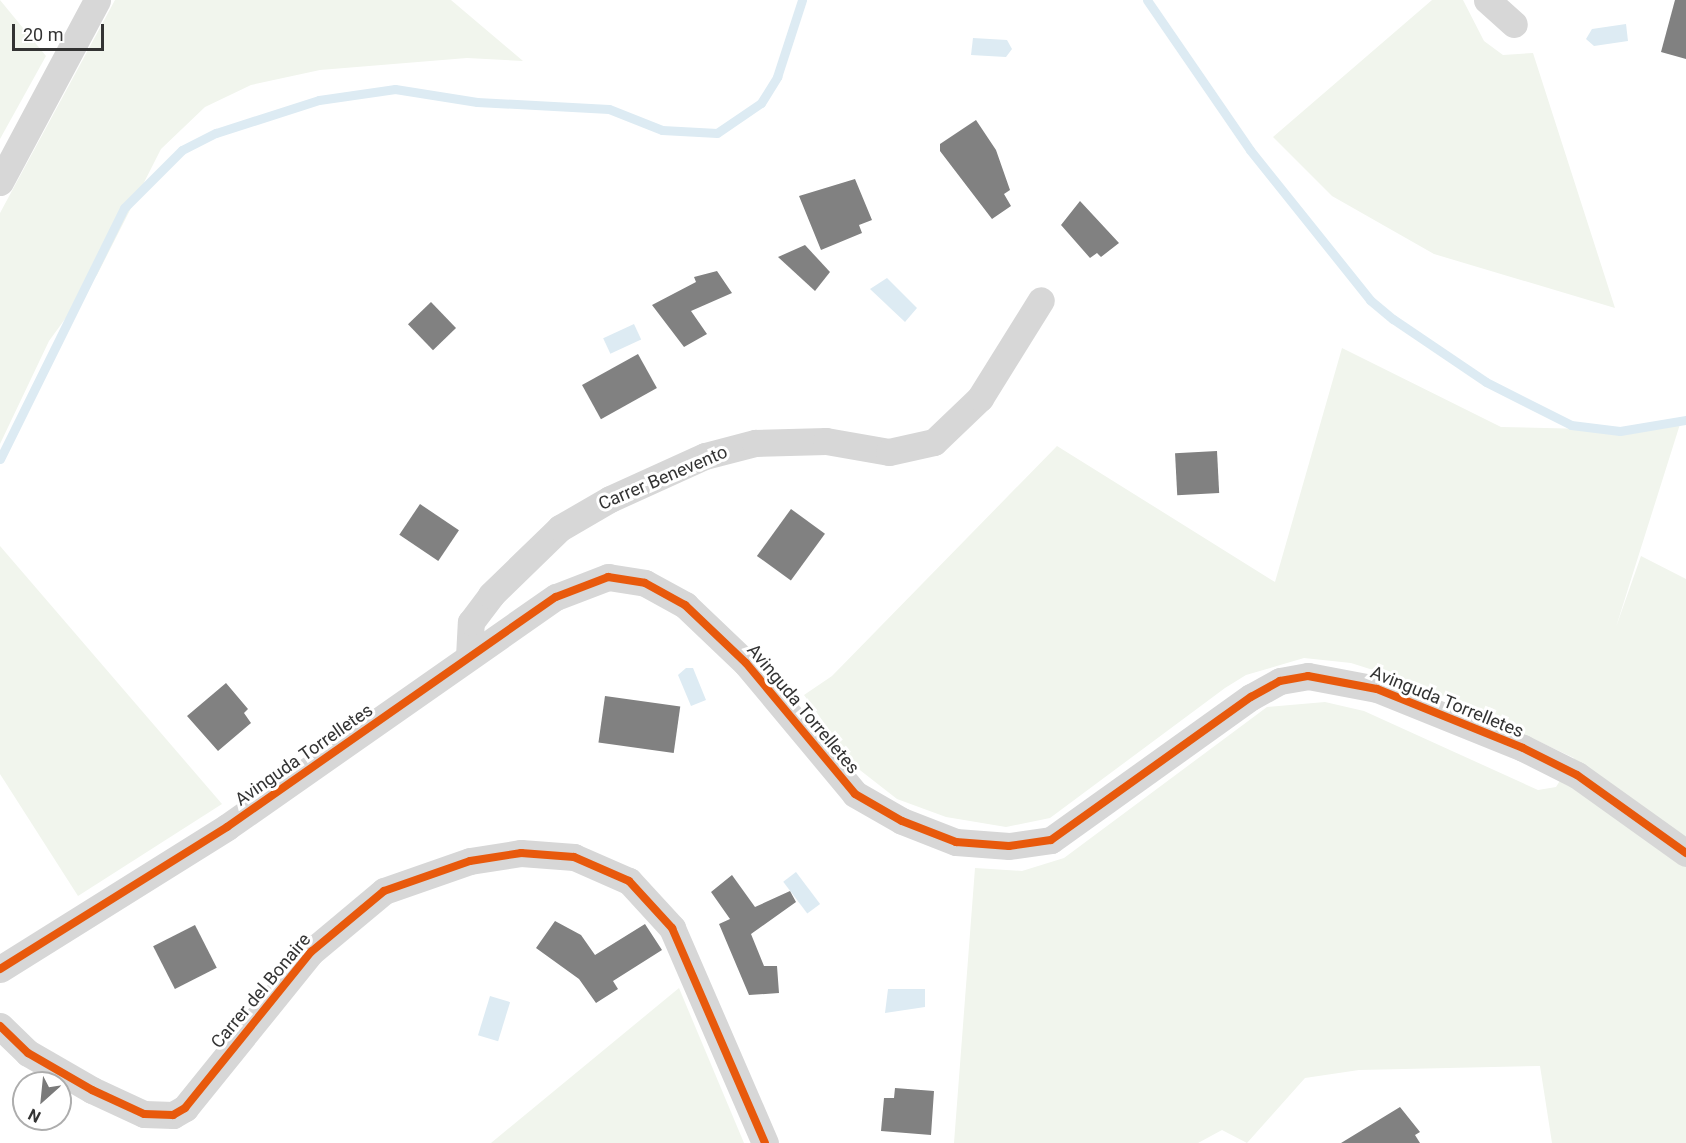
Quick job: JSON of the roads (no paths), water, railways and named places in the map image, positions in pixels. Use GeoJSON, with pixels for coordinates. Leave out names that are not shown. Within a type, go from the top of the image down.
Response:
{"type":"FeatureCollection","features":[{"type":"Feature","properties":{"kind":"street"},"geometry":{"type":"LineString","coordinates":[[0,182],[97,0]]}},
{"type":"Feature","properties":{"kind":"street"},"geometry":{"type":"LineString","coordinates":[[1487,0],[1514,24]]}},
{"type":"Feature","properties":{"kind":"street","name":"Carrer Benevento"},"geometry":{"type":"LineString","coordinates":[[470,657],[471,622],[486,601],[560,528],[610,499],[705,456],[755,442],[826,441],[889,452],[934,442],[980,398],[1041,300]]}},
{"type":"Feature","properties":{"kind":"street","name":"Avinguda Torrelletes"},"geometry":{"type":"LineString","coordinates":[[0,969],[227,827],[556,597],[590,581],[627,577],[645,583],[711,626],[855,794],[878,810],[946,839],[1009,846],[1051,840],[1265,688],[1294,676],[1339,678],[1523,748],[1576,775],[1686,853]]}},
{"type":"Feature","properties":{"kind":"street","name":"Carrer del Bonaire"},"geometry":{"type":"LineString","coordinates":[[0,1026],[28,1053],[100,1094],[144,1114],[173,1115],[185,1108],[311,952],[384,891],[480,859],[521,853],[574,857],[629,881],[672,928],[765,1143]]}},
{"type":"Feature","properties":{"kind":"waterway"},"geometry":{"type":"LineString","coordinates":[[0,459],[124,208],[182,150],[216,133],[319,100],[395,89],[477,102],[609,109],[662,130],[717,133],[761,103],[777,77],[802,0]]}},
{"type":"Feature","properties":{"kind":"waterway"},"geometry":{"type":"LineString","coordinates":[[1147,0],[1250,150],[1370,300],[1393,319],[1486,382],[1571,425],[1620,431],[1686,420]]}}]}
